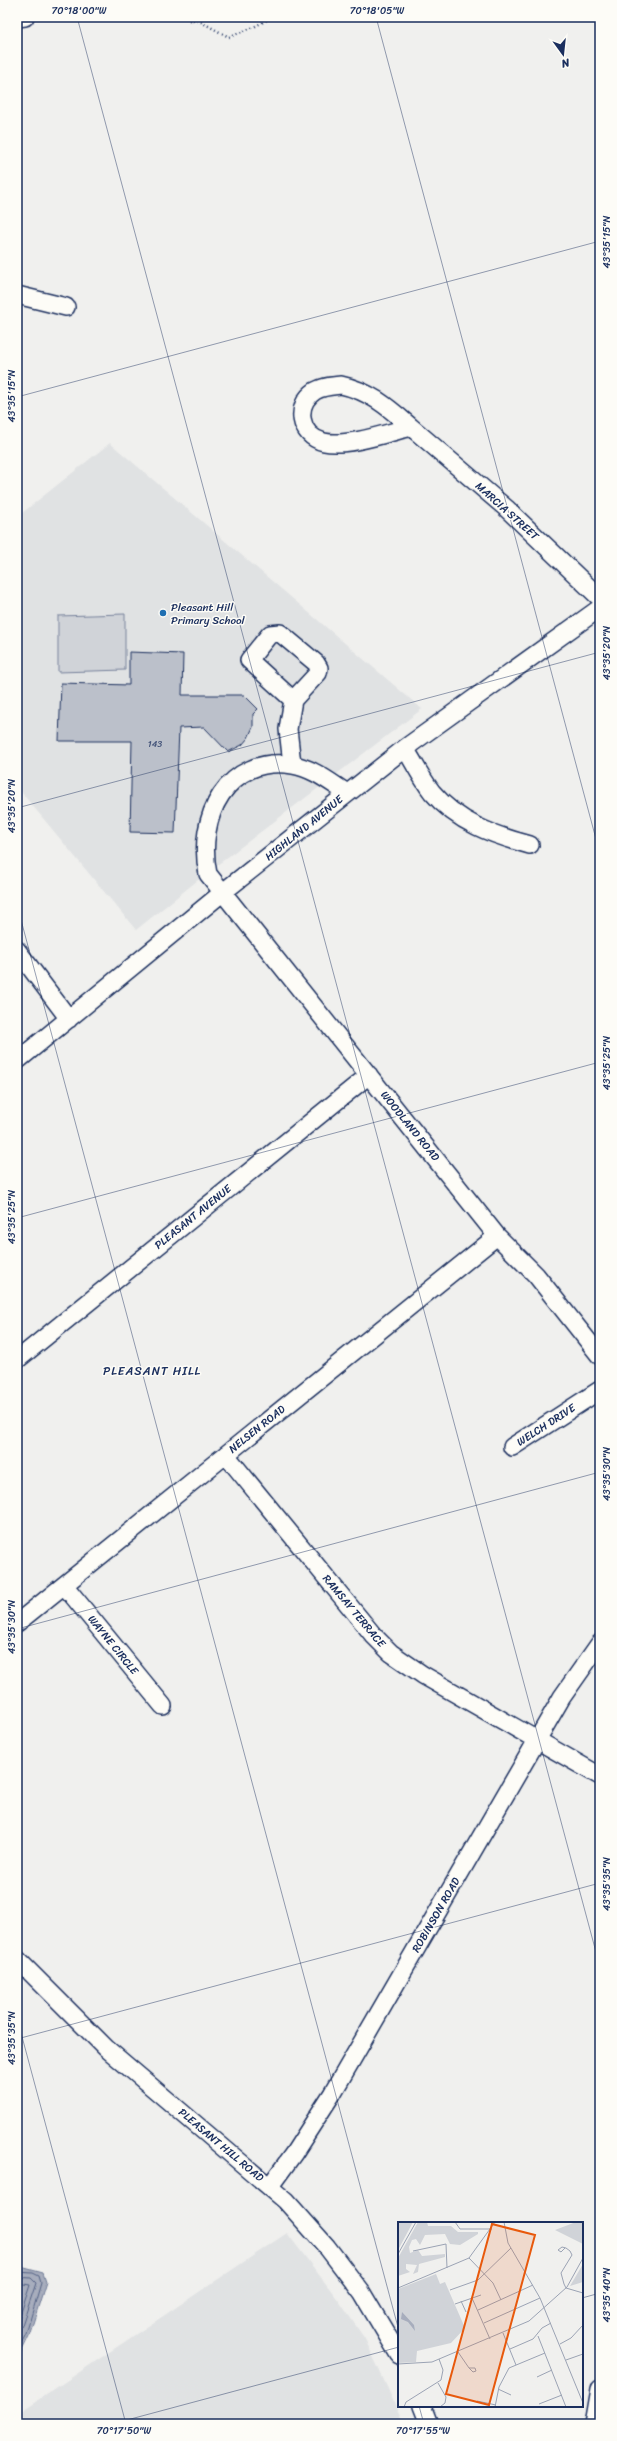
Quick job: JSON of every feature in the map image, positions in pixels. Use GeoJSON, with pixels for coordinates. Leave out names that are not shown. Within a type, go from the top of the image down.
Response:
{"type":"FeatureCollection","features":[{"type":"Feature","properties":{"kind":"street"},"geometry":{"type":"LineString","coordinates":[[17,18],[25,17]]}},
{"type":"Feature","properties":{"kind":"street"},"geometry":{"type":"LineString","coordinates":[[17,295],[66,307]]}},
{"type":"Feature","properties":{"kind":"street","name":"MARCIA STREET"},"geometry":{"type":"LineString","coordinates":[[410,427],[338,443],[323,442],[308,434],[300,417],[305,400],[316,391],[328,386],[341,385],[356,388],[370,395],[383,404],[506,508],[600,598]]}},
{"type":"Feature","properties":{"kind":"street","name":"HIGHLAND AVENUE"},"geometry":{"type":"LineString","coordinates":[[17,1061],[347,793],[405,748],[600,608]]}},
{"type":"Feature","properties":{"kind":"street"},"geometry":{"type":"LineString","coordinates":[[293,700],[288,729],[292,764],[322,777],[347,793]]}},
{"type":"Feature","properties":{"kind":"street"},"geometry":{"type":"LineString","coordinates":[[405,748],[432,792],[450,810],[496,836],[530,845]]}},
{"type":"Feature","properties":{"kind":"street","name":"WOODLAND ROAD"},"geometry":{"type":"LineString","coordinates":[[292,764],[266,766],[249,770],[231,782],[220,795],[208,827],[205,852],[208,874],[497,1236],[536,1275],[600,1356]]}},
{"type":"Feature","properties":{"kind":"street"},"geometry":{"type":"LineString","coordinates":[[17,950],[69,1019]]}},
{"type":"Feature","properties":{"kind":"street","name":"PLEASANT AVENUE"},"geometry":{"type":"LineString","coordinates":[[17,1360],[369,1075]]}},
{"type":"Feature","properties":{"kind":"street","name":"NELSEN ROAD"},"geometry":{"type":"LineString","coordinates":[[17,1623],[497,1236]]}},
{"type":"Feature","properties":{"kind":"street","name":"WELCH DRIVE"},"geometry":{"type":"LineString","coordinates":[[512,1447],[600,1390]]}},
{"type":"Feature","properties":{"kind":"street","name":"RAMSAY TERRACE"},"geometry":{"type":"LineString","coordinates":[[226,1455],[381,1644],[423,1675],[536,1741],[600,1776]]}},
{"type":"Feature","properties":{"kind":"street","name":"WAYNE CIRCLE"},"geometry":{"type":"LineString","coordinates":[[64,1585],[163,1706]]}},
{"type":"Feature","properties":{"kind":"street","name":"ROBINSON ROAD"},"geometry":{"type":"LineString","coordinates":[[270,2186],[294,2153],[332,2094],[536,1741],[580,1668],[600,1643]]}},
{"type":"Feature","properties":{"kind":"street","name":"PLEASANT HILL ROAD"},"geometry":{"type":"LineString","coordinates":[[17,1959],[106,2048],[270,2186],[297,2213],[353,2280],[378,2317],[398,2353]]}},
{"type":"Feature","properties":{"kind":"street"},"geometry":{"type":"LineString","coordinates":[[594,2424],[600,2389]]}},
{"type":"Feature","properties":{"kind":"street"},"geometry":{"type":"LineString","coordinates":[[422,2407],[429,2424]]}},
{"type":"Feature","properties":{"kind":"path"},"geometry":{"type":"LineString","coordinates":[[189,20],[201,22],[229,37],[254,28],[272,17]]}},
{"type":"Feature","properties":{"kind":"shaded area","name":"Pleasant Hill Primary School"},"geometry":{"type":"Polygon","coordinates":[[[110,443],[422,709],[208,872],[136,930],[17,787],[17,517],[110,443]]]}},
{"type":"Feature","properties":{"kind":"shaded area"},"geometry":{"type":"Polygon","coordinates":[[[125,614],[125,670],[58,672],[58,616],[125,614]]]}},
{"type":"Feature","properties":{"kind":"shaded area"},"geometry":{"type":"Polygon","coordinates":[[[287,2233],[339,2301],[365,2339],[404,2424],[17,2424],[17,2414],[287,2233]]]}},
{"type":"Feature","properties":{"kind":"water"},"geometry":{"type":"Polygon","coordinates":[[[21,2267],[43,2273],[46,2282],[29,2336],[17,2361],[17,2268],[21,2267]]]}},
{"type":"Feature","properties":{"kind":"building"},"geometry":{"type":"Polygon","coordinates":[[[129,652],[183,654],[182,695],[244,695],[258,709],[253,714],[253,727],[248,738],[242,745],[228,752],[204,727],[179,728],[175,833],[130,832],[132,741],[59,741],[61,683],[129,685],[129,652]]]}},
{"type":"Feature","properties":{"kind":"place","name":"Pleasant Hill Primary School"},"geometry":{"type":"Point","coordinates":[163,613]}},
{"type":"Feature","properties":{"kind":"district","name":"PLEASANT HILL"},"geometry":{"type":"Point","coordinates":[152,1371]}}]}
